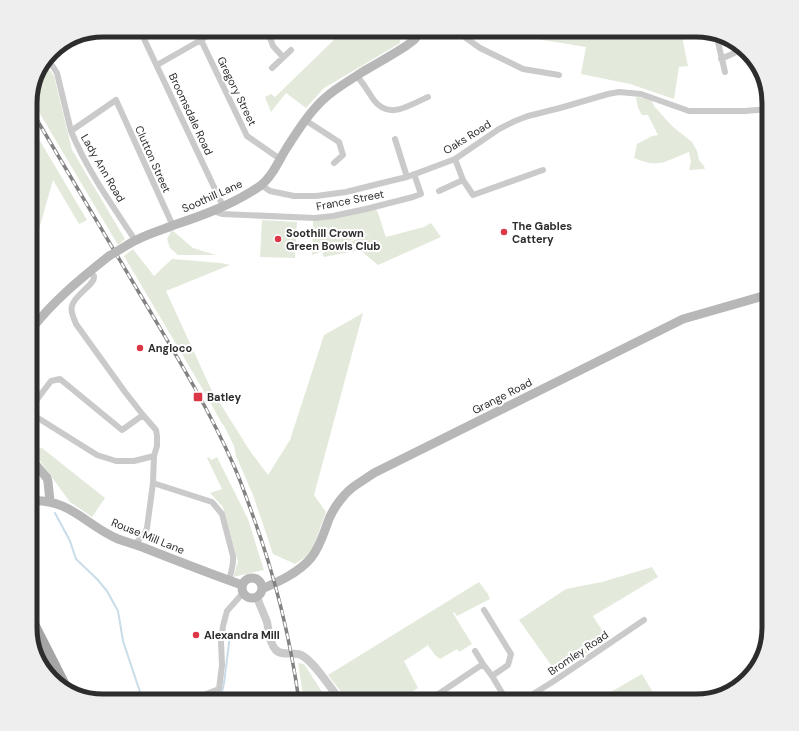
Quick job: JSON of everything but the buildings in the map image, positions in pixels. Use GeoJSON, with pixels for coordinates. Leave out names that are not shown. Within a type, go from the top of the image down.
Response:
{"type":"FeatureCollection","features":[{"type":"Feature","properties":{"kind":"main road","name":"Soothill Lane"},"geometry":{"type":"LineString","coordinates":[[37,322],[67,290],[109,256],[132,242],[152,233],[213,211],[246,195],[261,185],[272,174],[305,120],[316,106],[329,94],[406,46],[416,37]]}},
{"type":"Feature","properties":{"kind":"main road","name":"Grange Road"},"geometry":{"type":"LineString","coordinates":[[259,589],[278,576],[290,575],[301,568],[312,556],[324,535],[330,517],[338,503],[354,486],[374,473],[683,319],[762,296]]}},
{"type":"Feature","properties":{"kind":"main road"},"geometry":{"type":"LineString","coordinates":[[37,467],[48,482],[50,501]]}},
{"type":"Feature","properties":{"kind":"main road","name":"Rouse Mill Lane"},"geometry":{"type":"LineString","coordinates":[[37,501],[50,501],[63,505],[119,540],[135,544],[229,580],[243,589]]}},
{"type":"Feature","properties":{"kind":"main road"},"geometry":{"type":"LineString","coordinates":[[255,578],[259,589],[251,598],[245,596],[243,589],[246,580],[255,578]]}},
{"type":"Feature","properties":{"kind":"main road"},"geometry":{"type":"LineString","coordinates":[[41,646],[61,679]]}},
{"type":"Feature","properties":{"kind":"street","name":"Broomsdale Road"},"geometry":{"type":"LineString","coordinates":[[144,37],[223,206]]}},
{"type":"Feature","properties":{"kind":"street"},"geometry":{"type":"LineString","coordinates":[[157,65],[205,37]]}},
{"type":"Feature","properties":{"kind":"street"},"geometry":{"type":"LineString","coordinates":[[270,37],[273,46],[283,57]]}},
{"type":"Feature","properties":{"kind":"street"},"geometry":{"type":"LineString","coordinates":[[411,37],[414,40]]}},
{"type":"Feature","properties":{"kind":"street"},"geometry":{"type":"LineString","coordinates":[[465,37],[480,48],[523,69],[559,75]]}},
{"type":"Feature","properties":{"kind":"street","name":"Gregory Street"},"geometry":{"type":"LineString","coordinates":[[201,40],[247,136],[280,160]]}},
{"type":"Feature","properties":{"kind":"street"},"geometry":{"type":"LineString","coordinates":[[718,41],[725,72]]}},
{"type":"Feature","properties":{"kind":"street"},"geometry":{"type":"LineString","coordinates":[[272,68],[291,50]]}},
{"type":"Feature","properties":{"kind":"street"},"geometry":{"type":"LineString","coordinates":[[721,59],[737,52]]}},
{"type":"Feature","properties":{"kind":"street","name":"Lady Ann Road"},"geometry":{"type":"LineString","coordinates":[[51,63],[57,73],[71,131],[79,149],[132,242]]}},
{"type":"Feature","properties":{"kind":"street"},"geometry":{"type":"LineString","coordinates":[[357,76],[374,100],[384,109],[398,110],[428,97]]}},
{"type":"Feature","properties":{"kind":"street","name":"Oaks Road"},"geometry":{"type":"LineString","coordinates":[[261,185],[270,191],[294,196],[316,196],[346,192],[407,177],[455,159],[499,129],[515,121],[528,116],[619,92],[637,94],[689,111],[762,110]]}},
{"type":"Feature","properties":{"kind":"street","name":"Clutton Street"},"geometry":{"type":"LineString","coordinates":[[71,131],[116,100],[173,226]]}},
{"type":"Feature","properties":{"kind":"street"},"geometry":{"type":"LineString","coordinates":[[305,120],[339,142],[343,155],[334,162]]}},
{"type":"Feature","properties":{"kind":"street"},"geometry":{"type":"LineString","coordinates":[[395,140],[407,177]]}},
{"type":"Feature","properties":{"kind":"street"},"geometry":{"type":"LineString","coordinates":[[455,159],[463,180],[473,195],[543,170]]}},
{"type":"Feature","properties":{"kind":"street","name":"France Street"},"geometry":{"type":"LineString","coordinates":[[213,211],[222,214],[291,217],[315,218],[333,216],[366,209],[421,194],[414,174]]}},
{"type":"Feature","properties":{"kind":"street"},"geometry":{"type":"LineString","coordinates":[[440,190],[463,180]]}},
{"type":"Feature","properties":{"kind":"street"},"geometry":{"type":"LineString","coordinates":[[90,272],[94,276],[94,280],[91,285],[81,292],[75,299],[72,306],[72,315],[76,324],[124,392],[156,430],[157,436],[147,528],[145,533],[135,544]]}},
{"type":"Feature","properties":{"kind":"street"},"geometry":{"type":"LineString","coordinates":[[37,401],[51,381],[60,379],[122,430],[143,416]]}},
{"type":"Feature","properties":{"kind":"street"},"geometry":{"type":"LineString","coordinates":[[37,417],[97,455],[116,461],[134,461],[154,456]]}},
{"type":"Feature","properties":{"kind":"street"},"geometry":{"type":"LineString","coordinates":[[153,483],[207,500],[212,502],[218,508],[224,520],[233,556],[233,567],[229,580]]}},
{"type":"Feature","properties":{"kind":"street"},"geometry":{"type":"LineString","coordinates":[[206,694],[219,689],[222,665],[221,642],[223,626],[227,611],[243,589]]}},
{"type":"Feature","properties":{"kind":"street"},"geometry":{"type":"LineString","coordinates":[[259,589],[263,611],[275,650],[281,653],[300,654],[317,670],[336,694]]}},
{"type":"Feature","properties":{"kind":"street"},"geometry":{"type":"LineString","coordinates":[[485,608],[511,654],[508,665],[492,676]]}},
{"type":"Feature","properties":{"kind":"street","name":"Bromley Road"},"geometry":{"type":"LineString","coordinates":[[533,694],[644,620]]}},
{"type":"Feature","properties":{"kind":"street"},"geometry":{"type":"LineString","coordinates":[[475,651],[503,694]]}},
{"type":"Feature","properties":{"kind":"street"},"geometry":{"type":"LineString","coordinates":[[438,694],[483,664]]}},
{"type":"Feature","properties":{"kind":"green space"},"geometry":{"type":"Polygon","coordinates":[[[337,37],[400,37],[400,43],[324,88],[306,108],[286,93],[271,112],[265,97],[271,94],[275,97],[337,37]]]}},
{"type":"Feature","properties":{"kind":"green space"},"geometry":{"type":"Polygon","coordinates":[[[533,37],[684,37],[683,42],[688,66],[679,67],[674,99],[630,84],[581,74],[586,47],[537,39],[533,37]]]}},
{"type":"Feature","properties":{"kind":"green space"},"geometry":{"type":"Polygon","coordinates":[[[48,68],[54,76],[72,150],[125,239],[118,245],[37,109],[39,86],[48,68]]]}},
{"type":"Feature","properties":{"kind":"green space"},"geometry":{"type":"Polygon","coordinates":[[[636,97],[651,99],[654,106],[672,126],[692,142],[697,151],[699,160],[705,169],[689,170],[691,162],[689,152],[668,161],[656,163],[650,163],[634,158],[637,144],[652,136],[658,135],[648,115],[642,115],[638,108],[636,97]]]}},
{"type":"Feature","properties":{"kind":"green space"},"geometry":{"type":"Polygon","coordinates":[[[37,136],[87,220],[79,224],[53,180],[37,236],[37,136]]]}},
{"type":"Feature","properties":{"kind":"green space"},"geometry":{"type":"Polygon","coordinates":[[[376,209],[386,237],[424,227],[431,223],[441,237],[378,265],[360,250],[324,257],[322,253],[372,233],[312,255],[313,221],[376,209]]]}},
{"type":"Feature","properties":{"kind":"green space","name":"Soothill Crown Green Bowls Club"},"geometry":{"type":"Polygon","coordinates":[[[262,220],[297,222],[295,258],[260,257],[262,220]]]}},
{"type":"Feature","properties":{"kind":"green space"},"geometry":{"type":"Polygon","coordinates":[[[172,230],[193,248],[216,255],[178,255],[170,248],[167,239],[172,230]]]}},
{"type":"Feature","properties":{"kind":"green space"},"geometry":{"type":"Polygon","coordinates":[[[133,249],[154,276],[172,259],[230,265],[166,291],[211,389],[250,451],[268,475],[290,440],[324,335],[363,313],[314,495],[326,512],[311,553],[295,564],[273,554],[253,495],[236,456],[234,446],[224,426],[124,256],[133,249]]]}},
{"type":"Feature","properties":{"kind":"green space"},"geometry":{"type":"Polygon","coordinates":[[[42,448],[105,498],[92,517],[70,502],[37,457],[37,449],[42,448]]]}},
{"type":"Feature","properties":{"kind":"green space"},"geometry":{"type":"Polygon","coordinates":[[[209,457],[211,460],[217,457],[248,519],[264,570],[233,577],[238,562],[223,507],[210,493],[222,489],[207,458],[209,457]]]}},
{"type":"Feature","properties":{"kind":"green space"},"geometry":{"type":"Polygon","coordinates":[[[652,567],[658,577],[593,616],[608,640],[556,672],[519,620],[566,589],[602,582],[652,567]]]}},
{"type":"Feature","properties":{"kind":"green space"},"geometry":{"type":"Polygon","coordinates":[[[479,582],[488,594],[490,599],[457,616],[454,612],[453,613],[472,644],[459,652],[457,649],[440,659],[427,644],[427,646],[404,661],[418,688],[409,694],[343,694],[328,675],[479,582]]]}},
{"type":"Feature","properties":{"kind":"green space"},"geometry":{"type":"Polygon","coordinates":[[[298,663],[304,664],[323,694],[303,694],[298,663]]]}},
{"type":"Feature","properties":{"kind":"green space"},"geometry":{"type":"Polygon","coordinates":[[[642,674],[654,694],[607,694],[642,674]]]}},
{"type":"Feature","properties":{"kind":"waterway"},"geometry":{"type":"LineString","coordinates":[[55,513],[70,541],[76,559],[107,591],[118,611],[123,641],[141,694]]}},
{"type":"Feature","properties":{"kind":"waterway"},"geometry":{"type":"LineString","coordinates":[[222,694],[230,635]]}},
{"type":"Feature","properties":{"kind":"railway"},"geometry":{"type":"LineString","coordinates":[[37,120],[192,382],[234,466],[261,539],[275,584],[291,654],[298,694]]}},
{"type":"Feature","properties":{"kind":"place","name":"The Gables Cattery"},"geometry":{"type":"Point","coordinates":[504,232]}},
{"type":"Feature","properties":{"kind":"place","name":"Soothill Crown Green Bowls Club"},"geometry":{"type":"Point","coordinates":[278,239]}},
{"type":"Feature","properties":{"kind":"place","name":"Angloco"},"geometry":{"type":"Point","coordinates":[140,348]}},
{"type":"Feature","properties":{"kind":"place","name":"Batley"},"geometry":{"type":"Point","coordinates":[198,397]}},
{"type":"Feature","properties":{"kind":"place","name":"Alexandra Mill"},"geometry":{"type":"Point","coordinates":[196,635]}}]}
